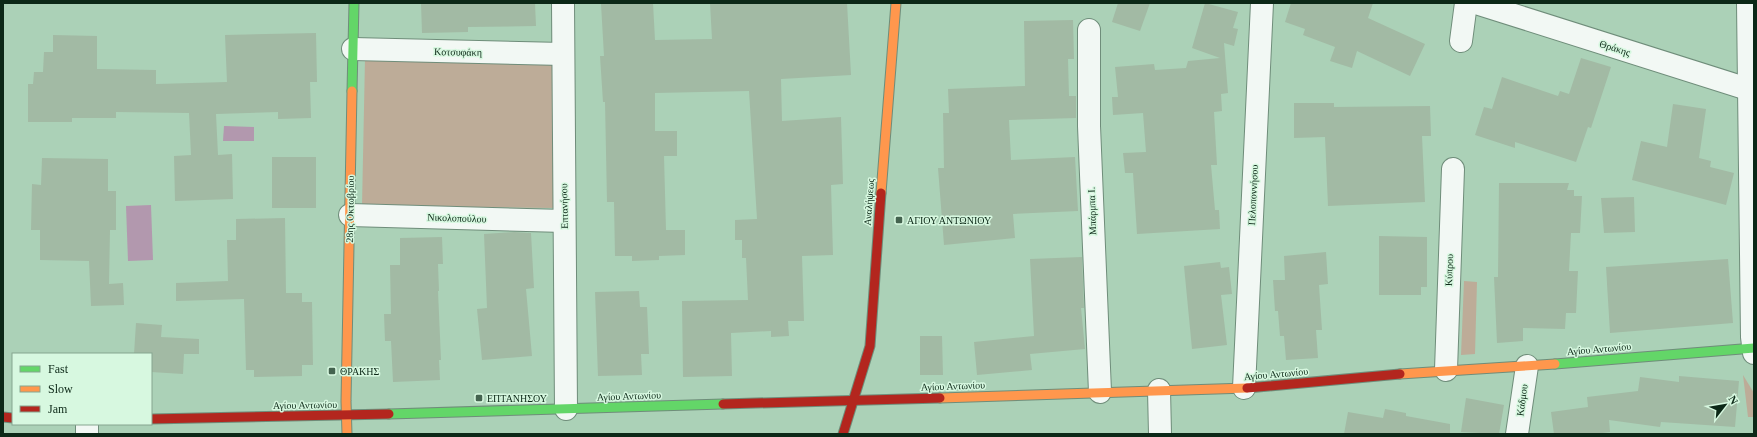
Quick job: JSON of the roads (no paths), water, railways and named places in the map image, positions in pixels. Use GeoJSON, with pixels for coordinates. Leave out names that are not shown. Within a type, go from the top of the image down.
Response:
{"type":"FeatureCollection","features":[{"type":"Feature","properties":{"kind":"street","name":"28ης Οκτωβρίου"},"geometry":{"type":"LineString","coordinates":[[347,434],[354,3]]}},
{"type":"Feature","properties":{"kind":"street","name":"Επτανήσου"},"geometry":{"type":"LineString","coordinates":[[563,3],[566,409]]}},
{"type":"Feature","properties":{"kind":"street","name":"Αναλήψεως"},"geometry":{"type":"LineString","coordinates":[[843,434],[846,420],[866,366],[870,346],[887,99],[896,3]]}},
{"type":"Feature","properties":{"kind":"street","name":"Πελοποννήσου"},"geometry":{"type":"LineString","coordinates":[[1244,388],[1262,3]]}},
{"type":"Feature","properties":{"kind":"street"},"geometry":{"type":"LineString","coordinates":[[1461,41],[1466,3]]}},
{"type":"Feature","properties":{"kind":"street","name":"Θράκης"},"geometry":{"type":"LineString","coordinates":[[1476,3],[1751,91]]}},
{"type":"Feature","properties":{"kind":"street"},"geometry":{"type":"LineString","coordinates":[[1748,3],[1751,91],[1753,349]]}},
{"type":"Feature","properties":{"kind":"street","name":"Μπάρμπα Ι."},"geometry":{"type":"LineString","coordinates":[[1089,30],[1088,126],[1100,392]]}},
{"type":"Feature","properties":{"kind":"street","name":"Κοτσυφάκη"},"geometry":{"type":"LineString","coordinates":[[353,49],[563,54]]}},
{"type":"Feature","properties":{"kind":"street","name":"Κύπρου"},"geometry":{"type":"LineString","coordinates":[[1446,370],[1453,169]]}},
{"type":"Feature","properties":{"kind":"street","name":"Νικολοπούλου"},"geometry":{"type":"LineString","coordinates":[[350,215],[564,221]]}},
{"type":"Feature","properties":{"kind":"street","name":"Αγίου Αντωνίου"},"geometry":{"type":"LineString","coordinates":[[152,419],[566,409],[1244,388],[1446,370],[1527,366],[1753,349]]}},
{"type":"Feature","properties":{"kind":"street","name":"Κάδμου"},"geometry":{"type":"LineString","coordinates":[[1517,434],[1527,366]]}},
{"type":"Feature","properties":{"kind":"street"},"geometry":{"type":"LineString","coordinates":[[1159,390],[1160,434]]}},
{"type":"Feature","properties":{"kind":"place","name":"ΑΓΙΟΥ ΑΝΤΩΝΙΟΥ"},"geometry":{"type":"Point","coordinates":[899,220]}},
{"type":"Feature","properties":{"kind":"place","name":"ΘΡΑΚΗΣ"},"geometry":{"type":"Point","coordinates":[332,371]}},
{"type":"Feature","properties":{"kind":"place","name":"ΕΠΤΑΝΗΣΟΥ"},"geometry":{"type":"Point","coordinates":[479,398]}}]}
